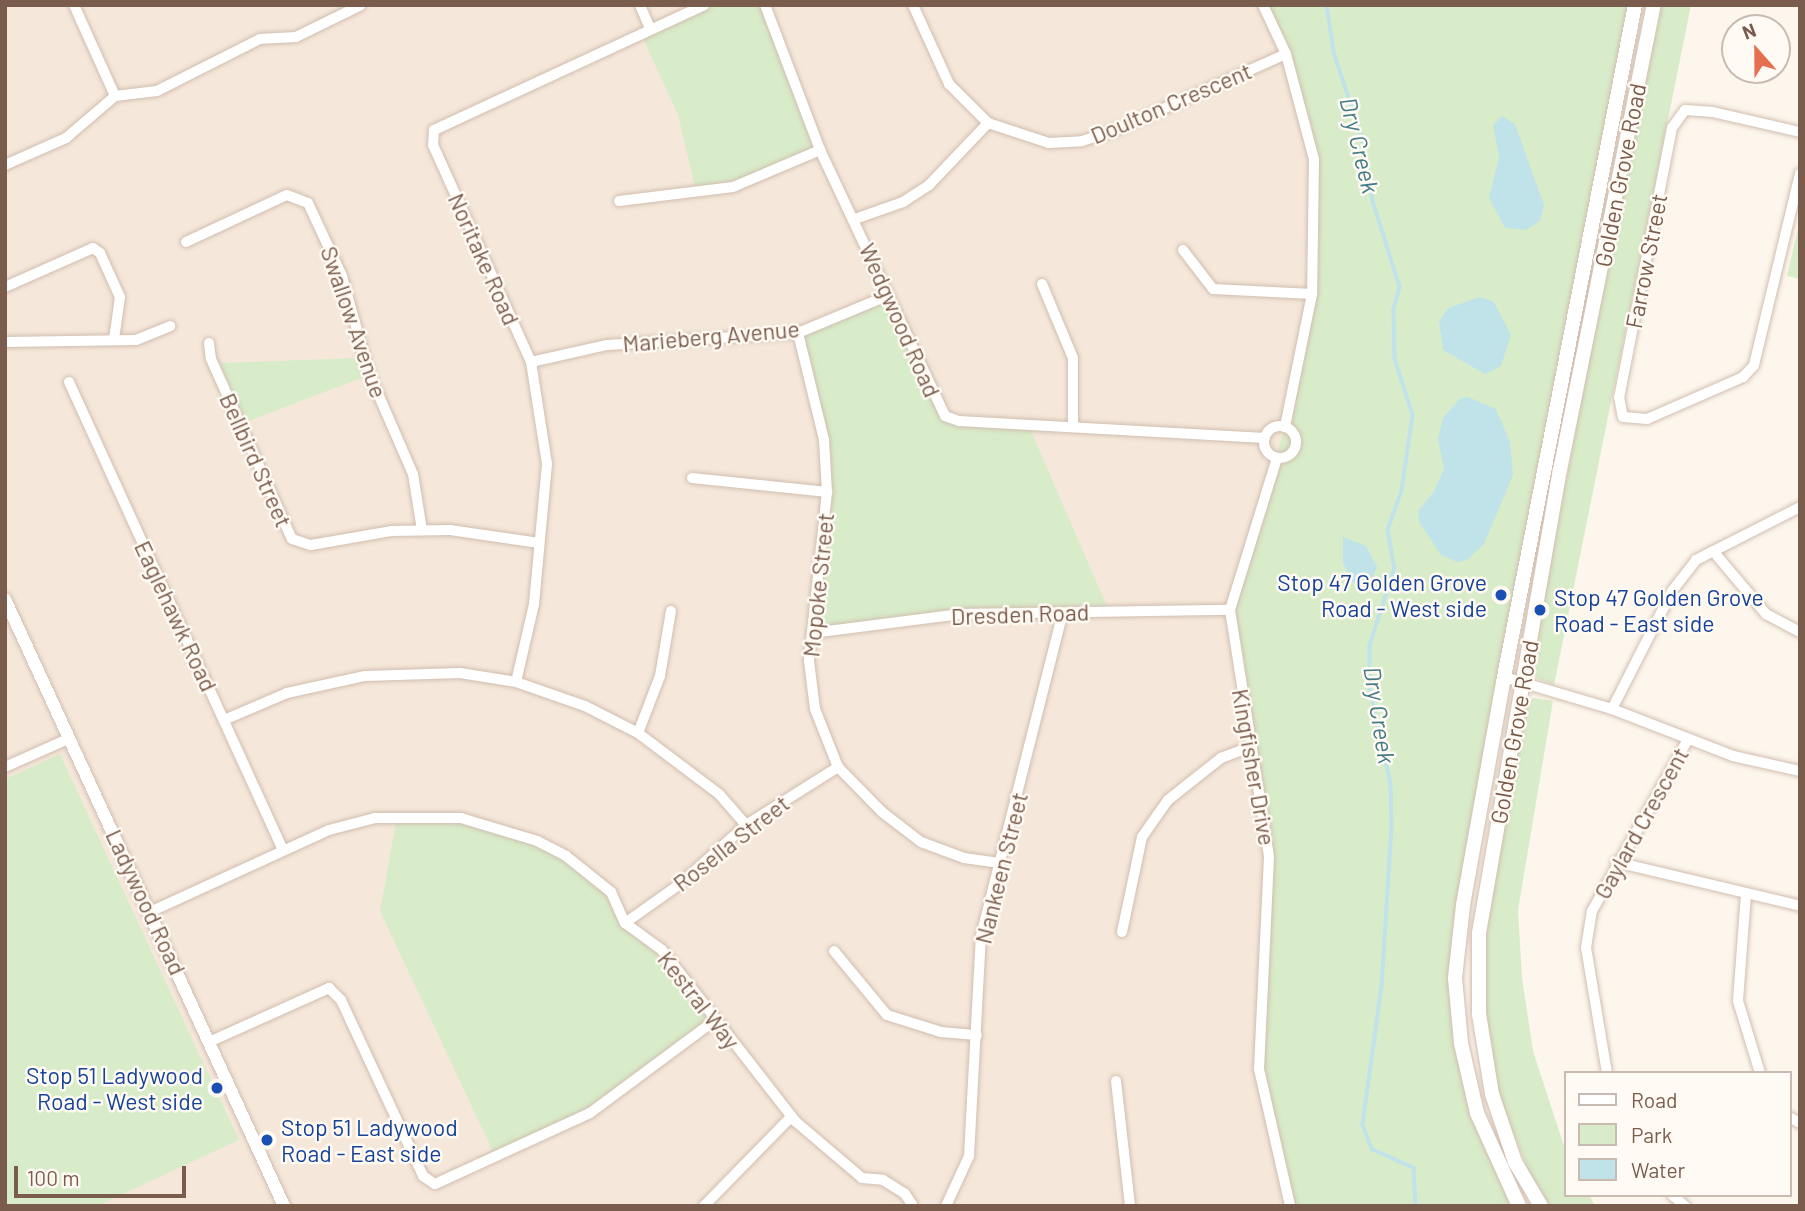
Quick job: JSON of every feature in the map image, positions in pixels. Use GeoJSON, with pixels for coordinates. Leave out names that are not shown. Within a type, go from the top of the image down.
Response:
{"type":"FeatureCollection","features":[{"type":"Feature","properties":{"kind":"main road","name":"Golden Grove Road"},"geometry":{"type":"LineString","coordinates":[[1518,1206],[1477,1114],[1461,1044],[1455,978],[1463,905],[1504,677],[1635,5]]}},
{"type":"Feature","properties":{"kind":"main road","name":"Golden Grove Road"},"geometry":{"type":"LineString","coordinates":[[1541,1206],[1515,1162],[1492,1094],[1479,1014],[1481,920],[1560,470],[1654,5]]}},
{"type":"Feature","properties":{"kind":"street"},"geometry":{"type":"LineString","coordinates":[[74,5],[115,96]]}},
{"type":"Feature","properties":{"kind":"street"},"geometry":{"type":"LineString","coordinates":[[5,165],[66,138],[115,96],[157,91],[260,39],[296,37],[361,5]]}},
{"type":"Feature","properties":{"kind":"street"},"geometry":{"type":"LineString","coordinates":[[640,5],[650,28]]}},
{"type":"Feature","properties":{"kind":"street","name":"Noritake Road"},"geometry":{"type":"LineString","coordinates":[[516,682],[534,604],[547,464],[531,362],[433,145],[435,130],[704,5]]}},
{"type":"Feature","properties":{"kind":"street","name":"Wedgwood Road"},"geometry":{"type":"LineString","coordinates":[[765,5],[820,150],[855,219],[887,296],[945,416],[959,421],[1265,438]]}},
{"type":"Feature","properties":{"kind":"street","name":"Doulton Crescent"},"geometry":{"type":"LineString","coordinates":[[913,5],[948,84],[988,123],[1049,143],[1082,141],[1286,54]]}},
{"type":"Feature","properties":{"kind":"street"},"geometry":{"type":"LineString","coordinates":[[1263,5],[1286,54],[1314,159],[1312,294],[1285,427]]}},
{"type":"Feature","properties":{"kind":"street","name":"Farrow Street"},"geometry":{"type":"LineString","coordinates":[[1800,132],[1713,112],[1685,110],[1672,128],[1619,397],[1623,417],[1647,419],[1743,377],[1754,365],[1800,173]]}},
{"type":"Feature","properties":{"kind":"street"},"geometry":{"type":"LineString","coordinates":[[855,219],[903,202],[929,185],[988,123]]}},
{"type":"Feature","properties":{"kind":"street"},"geometry":{"type":"LineString","coordinates":[[619,201],[733,187],[820,150]]}},
{"type":"Feature","properties":{"kind":"street","name":"Swallow Avenue"},"geometry":{"type":"LineString","coordinates":[[186,242],[287,195],[309,203],[342,276],[369,373],[413,474],[422,530]]}},
{"type":"Feature","properties":{"kind":"street"},"geometry":{"type":"LineString","coordinates":[[5,287],[93,248],[100,253],[120,296],[114,339]]}},
{"type":"Feature","properties":{"kind":"street"},"geometry":{"type":"LineString","coordinates":[[1183,250],[1213,289],[1312,294]]}},
{"type":"Feature","properties":{"kind":"street"},"geometry":{"type":"LineString","coordinates":[[1042,284],[1073,358],[1073,426]]}},
{"type":"Feature","properties":{"kind":"street","name":"Marieberg Avenue"},"geometry":{"type":"LineString","coordinates":[[531,362],[607,345],[797,332],[887,296]]}},
{"type":"Feature","properties":{"kind":"street"},"geometry":{"type":"LineString","coordinates":[[5,342],[136,340],[170,326]]}},
{"type":"Feature","properties":{"kind":"street","name":"Mopoke Street"},"geometry":{"type":"LineString","coordinates":[[797,332],[824,440],[827,492],[809,661],[815,709],[838,766],[882,812],[921,842],[964,858],[1000,863]]}},
{"type":"Feature","properties":{"kind":"street","name":"Bellbird Street"},"geometry":{"type":"LineString","coordinates":[[209,343],[211,359],[292,539],[311,545],[422,530],[539,543]]}},
{"type":"Feature","properties":{"kind":"street","name":"Eaglehawk Road"},"geometry":{"type":"LineString","coordinates":[[69,382],[283,850]]}},
{"type":"Feature","properties":{"kind":"street"},"geometry":{"type":"LineString","coordinates":[[1285,427],[1294,433],[1296,444],[1287,457],[1277,458],[1266,448],[1265,438],[1270,430],[1285,427]]}},
{"type":"Feature","properties":{"kind":"street","name":"Kingfisher Drive"},"geometry":{"type":"LineString","coordinates":[[1277,458],[1230,610],[1269,857],[1259,1069],[1290,1206]]}},
{"type":"Feature","properties":{"kind":"street"},"geometry":{"type":"LineString","coordinates":[[692,478],[827,492]]}},
{"type":"Feature","properties":{"kind":"street"},"geometry":{"type":"LineString","coordinates":[[1612,709],[1672,591],[1696,560],[1800,507]]}},
{"type":"Feature","properties":{"kind":"street"},"geometry":{"type":"LineString","coordinates":[[1713,551],[1766,614],[1800,632]]}},
{"type":"Feature","properties":{"kind":"street","name":"Ladywood Road"},"geometry":{"type":"LineString","coordinates":[[5,599],[152,911],[283,1205]]}},
{"type":"Feature","properties":{"kind":"street","name":"Dresden Road"},"geometry":{"type":"LineString","coordinates":[[812,634],[961,614],[1230,610]]}},
{"type":"Feature","properties":{"kind":"street"},"geometry":{"type":"LineString","coordinates":[[638,733],[660,677],[671,611]]}},
{"type":"Feature","properties":{"kind":"street","name":"Nankeen Street"},"geometry":{"type":"LineString","coordinates":[[946,1206],[969,1156],[981,936],[1063,613]]}},
{"type":"Feature","properties":{"kind":"street"},"geometry":{"type":"LineString","coordinates":[[224,720],[287,693],[365,676],[460,673],[516,682],[585,706],[638,733],[719,794],[746,825]]}},
{"type":"Feature","properties":{"kind":"street"},"geometry":{"type":"LineString","coordinates":[[1504,677],[1612,709],[1733,756],[1800,771]]}},
{"type":"Feature","properties":{"kind":"street"},"geometry":{"type":"LineString","coordinates":[[5,767],[70,738]]}},
{"type":"Feature","properties":{"kind":"street","name":"Gaylard Crescent"},"geometry":{"type":"LineString","coordinates":[[1608,1071],[1586,948],[1592,911],[1616,862],[1688,739]]}},
{"type":"Feature","properties":{"kind":"street"},"geometry":{"type":"LineString","coordinates":[[1122,932],[1142,837],[1168,800],[1221,758],[1252,746]]}},
{"type":"Feature","properties":{"kind":"street","name":"Rosella Street"},"geometry":{"type":"LineString","coordinates":[[625,923],[680,884],[746,825],[838,766]]}},
{"type":"Feature","properties":{"kind":"street","name":"Kestral Way"},"geometry":{"type":"LineString","coordinates":[[152,911],[283,850],[375,818],[461,818],[537,841],[566,856],[611,892],[625,923],[662,950],[791,1117],[862,1178],[884,1180],[905,1194],[913,1206]]}},
{"type":"Feature","properties":{"kind":"street"},"geometry":{"type":"LineString","coordinates":[[1616,862],[1800,906]]}},
{"type":"Feature","properties":{"kind":"street"},"geometry":{"type":"LineString","coordinates":[[1746,894],[1738,1001],[1759,1071]]}},
{"type":"Feature","properties":{"kind":"street"},"geometry":{"type":"LineString","coordinates":[[834,951],[887,1014],[941,1032],[976,1035]]}},
{"type":"Feature","properties":{"kind":"street"},"geometry":{"type":"LineString","coordinates":[[209,1042],[329,988],[341,1000],[423,1176],[435,1184],[590,1114],[715,1020]]}},
{"type":"Feature","properties":{"kind":"street"},"geometry":{"type":"LineString","coordinates":[[1116,1081],[1130,1206]]}},
{"type":"Feature","properties":{"kind":"street"},"geometry":{"type":"LineString","coordinates":[[704,1206],[791,1117]]}},
{"type":"Feature","properties":{"kind":"shaded area"},"geometry":{"type":"Polygon","coordinates":[[[5,5],[1635,5],[1581,278],[1455,978],[1477,1113],[1519,1206],[5,1206],[5,5]]]}},
{"type":"Feature","properties":{"kind":"green space"},"geometry":{"type":"Polygon","coordinates":[[[704,5],[765,5],[820,150],[733,187],[696,192],[678,115],[640,32],[704,5]]]}},
{"type":"Feature","properties":{"kind":"green space"},"geometry":{"type":"Polygon","coordinates":[[[1263,5],[1635,5],[1455,978],[1477,1113],[1520,1206],[1295,1206],[1259,1069],[1269,857],[1230,610],[1285,427],[1312,294],[1314,159],[1286,54],[1263,5]]]}},
{"type":"Feature","properties":{"kind":"green space"},"geometry":{"type":"Polygon","coordinates":[[[1658,5],[1691,5],[1554,685],[1536,678],[1531,660],[1658,5]]]}},
{"type":"Feature","properties":{"kind":"green space"},"geometry":{"type":"Polygon","coordinates":[[[1798,229],[1800,230],[1800,279],[1787,276],[1798,229]]]}},
{"type":"Feature","properties":{"kind":"green space"},"geometry":{"type":"Polygon","coordinates":[[[887,296],[945,416],[1028,424],[1109,611],[961,614],[812,633],[827,492],[824,440],[798,333],[887,296]]]}},
{"type":"Feature","properties":{"kind":"green space"},"geometry":{"type":"Polygon","coordinates":[[[357,358],[364,377],[246,422],[220,363],[357,358]]]}},
{"type":"Feature","properties":{"kind":"green space"},"geometry":{"type":"Polygon","coordinates":[[[1534,698],[1553,701],[1518,910],[1522,978],[1533,1051],[1563,1143],[1563,1197],[1590,1197],[1595,1206],[1548,1206],[1528,1171],[1496,1088],[1484,1015],[1484,935],[1525,704],[1534,698]]]}},
{"type":"Feature","properties":{"kind":"green space"},"geometry":{"type":"Polygon","coordinates":[[[60,754],[239,1140],[97,1206],[5,1206],[5,779],[60,754]]]}},
{"type":"Feature","properties":{"kind":"green space"},"geometry":{"type":"Polygon","coordinates":[[[397,816],[461,818],[537,841],[597,880],[619,913],[715,1020],[618,1095],[496,1158],[380,911],[397,816]]]}},
{"type":"Feature","properties":{"kind":"water"},"geometry":{"type":"Polygon","coordinates":[[[1502,116],[1515,124],[1544,205],[1540,221],[1526,230],[1505,228],[1489,198],[1499,157],[1493,125],[1502,116]]]}},
{"type":"Feature","properties":{"kind":"water"},"geometry":{"type":"Polygon","coordinates":[[[1480,297],[1494,302],[1511,335],[1501,366],[1485,374],[1443,350],[1439,321],[1448,308],[1480,297]]]}},
{"type":"Feature","properties":{"kind":"water"},"geometry":{"type":"Polygon","coordinates":[[[1468,397],[1496,409],[1510,442],[1513,475],[1484,544],[1467,560],[1457,562],[1441,555],[1419,522],[1418,511],[1433,493],[1444,469],[1438,439],[1443,418],[1460,398],[1468,397]]]}},
{"type":"Feature","properties":{"kind":"water"},"geometry":{"type":"Polygon","coordinates":[[[1343,537],[1366,546],[1377,567],[1370,584],[1353,583],[1343,563],[1343,537]]]}},
{"type":"Feature","properties":{"kind":"waterway","name":"Dry Creek"},"geometry":{"type":"LineString","coordinates":[[1327,5],[1334,52],[1365,147],[1373,201],[1400,287],[1394,310],[1395,359],[1413,415],[1402,491],[1388,530],[1395,568],[1370,646],[1370,688],[1391,784],[1392,827],[1382,986],[1363,1125],[1372,1149],[1414,1168],[1416,1206]]}},
{"type":"Feature","properties":{"kind":"place","name":"Stop 47 Golden Grove Road - West side"},"geometry":{"type":"Point","coordinates":[1501,595]}},
{"type":"Feature","properties":{"kind":"place","name":"Stop 47 Golden Grove Road - East side"},"geometry":{"type":"Point","coordinates":[1540,610]}},
{"type":"Feature","properties":{"kind":"place","name":"Stop 51 Ladywood Road - West side"},"geometry":{"type":"Point","coordinates":[217,1088]}},
{"type":"Feature","properties":{"kind":"place","name":"Stop 51 Ladywood Road - East side"},"geometry":{"type":"Point","coordinates":[267,1140]}}]}
